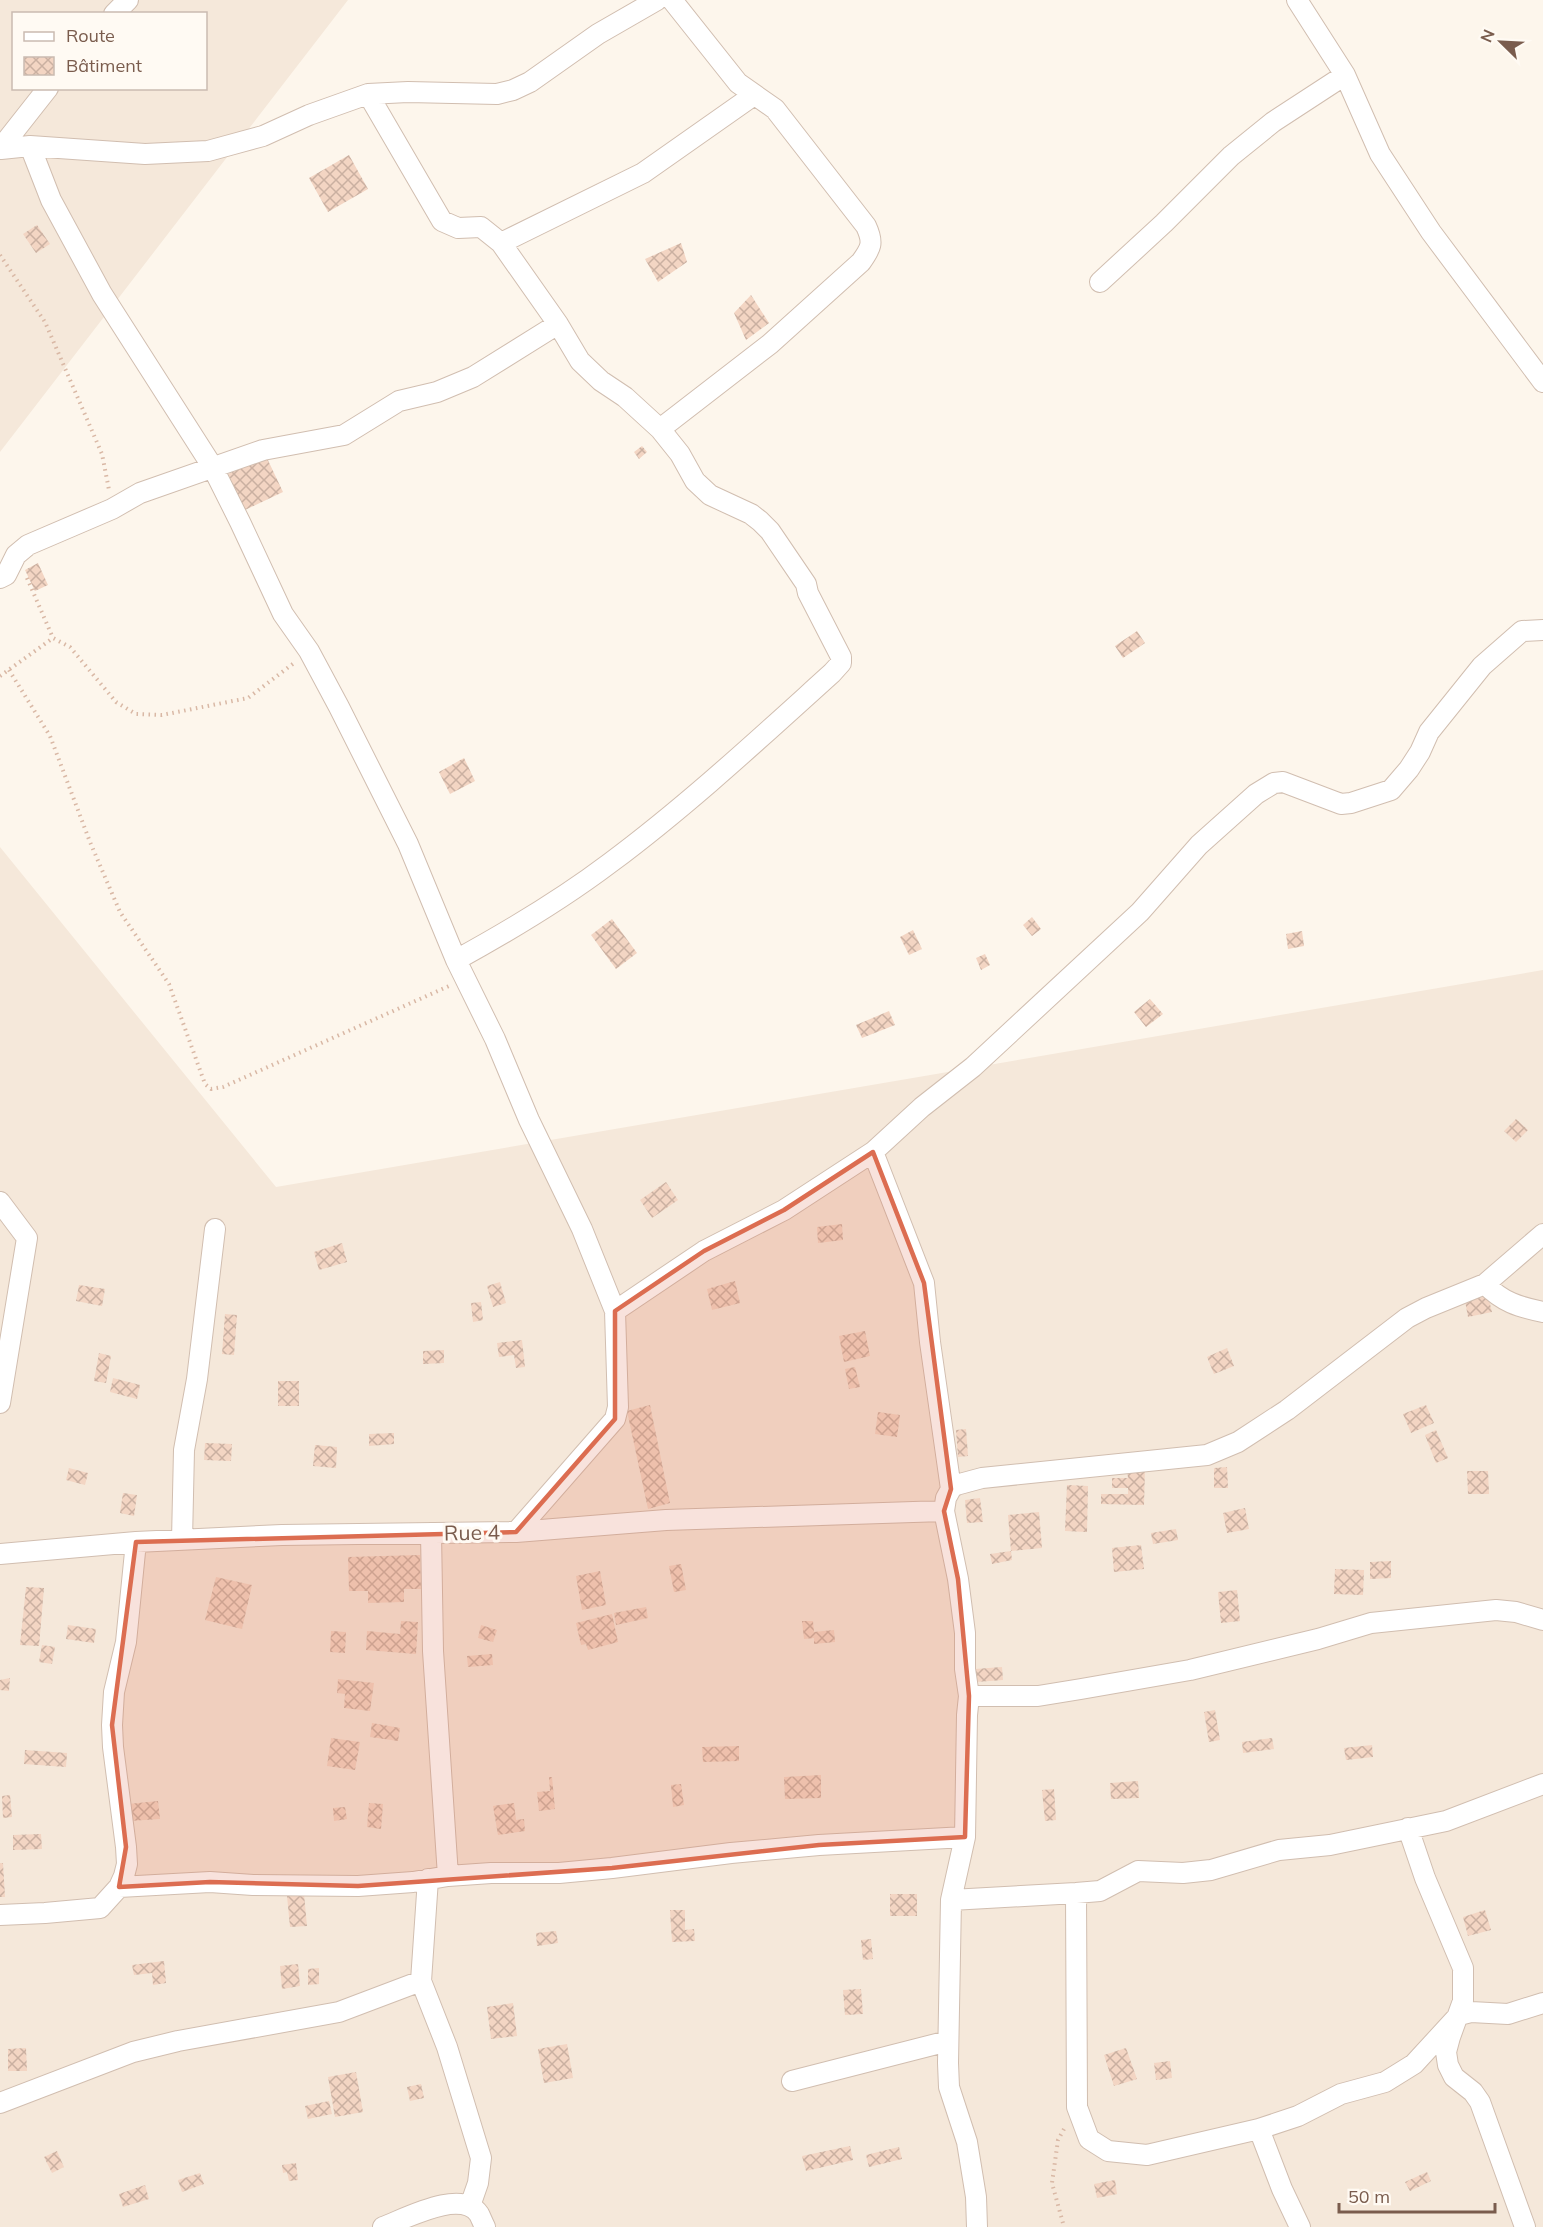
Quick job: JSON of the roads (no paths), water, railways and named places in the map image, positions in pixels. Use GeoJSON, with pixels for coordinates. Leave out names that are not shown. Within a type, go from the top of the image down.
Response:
{"type":"FeatureCollection","features":[{"type":"Feature","properties":{"kind":"street"},"geometry":{"type":"LineString","coordinates":[[116,12],[128,0]]}},
{"type":"Feature","properties":{"kind":"street"},"geometry":{"type":"LineString","coordinates":[[0,149],[30,146],[145,154],[208,151],[263,136],[309,115],[368,94],[408,92],[497,94],[513,90],[549,71],[598,34],[657,0]]}},
{"type":"Feature","properties":{"kind":"street"},"geometry":{"type":"LineString","coordinates":[[660,429],[770,344],[861,262],[871,248],[870,235],[866,226],[776,109],[738,83],[672,0]]}},
{"type":"Feature","properties":{"kind":"street"},"geometry":{"type":"LineString","coordinates":[[1297,0],[1345,75],[1380,154],[1431,232],[1543,382]]}},
{"type":"Feature","properties":{"kind":"street"},"geometry":{"type":"LineString","coordinates":[[1100,282],[1164,223],[1230,156],[1273,122],[1345,75]]}},
{"type":"Feature","properties":{"kind":"street"},"geometry":{"type":"LineString","coordinates":[[0,149],[46,90]]}},
{"type":"Feature","properties":{"kind":"street"},"geometry":{"type":"LineString","coordinates":[[368,94],[442,220],[458,228],[481,227],[501,243],[558,324],[580,360],[601,381],[625,397],[660,429],[680,454],[695,481],[710,495],[751,514],[770,531],[806,584],[808,593],[841,657],[841,663],[711,782],[609,864],[526,921],[456,960]]}},
{"type":"Feature","properties":{"kind":"street"},"geometry":{"type":"LineString","coordinates":[[501,243],[643,173],[754,95]]}},
{"type":"Feature","properties":{"kind":"street"},"geometry":{"type":"LineString","coordinates":[[30,146],[51,200],[102,294],[212,466],[283,614],[309,651],[408,844],[456,960],[495,1039],[529,1120],[582,1229],[615,1311],[618,1407],[615,1419],[516,1532]]}},
{"type":"Feature","properties":{"kind":"street"},"geometry":{"type":"LineString","coordinates":[[0,578],[6,575],[16,555],[28,545],[112,508],[140,493],[263,450],[344,435],[399,401],[436,392],[473,377],[558,324]]}},
{"type":"Feature","properties":{"kind":"street"},"geometry":{"type":"LineString","coordinates":[[615,1311],[704,1251],[784,1210],[873,1152],[922,1107],[973,1067],[1140,912],[1199,845],[1256,794],[1274,783],[1283,782],[1341,804],[1391,790],[1409,769],[1429,732],[1482,666],[1522,631],[1543,630]]}},
{"type":"Feature","properties":{"kind":"street"},"geometry":{"type":"LineString","coordinates":[[873,1152],[924,1283],[951,1489],[944,1511],[958,1579],[965,1633],[965,1669],[969,1696],[964,1837],[951,1900],[948,2041],[949,2087],[967,2142],[976,2197],[977,2227]]}},
{"type":"Feature","properties":{"kind":"street"},"geometry":{"type":"LineString","coordinates":[[0,1202],[27,1238],[0,1402]]}},
{"type":"Feature","properties":{"kind":"street"},"geometry":{"type":"LineString","coordinates":[[182,1540],[184,1450],[197,1379],[215,1229]]}},
{"type":"Feature","properties":{"kind":"street"},"geometry":{"type":"LineString","coordinates":[[951,1489],[956,1485],[982,1478],[1207,1455],[1238,1442],[1287,1410],[1407,1318],[1485,1284],[1543,1234]]}},
{"type":"Feature","properties":{"kind":"street"},"geometry":{"type":"LineString","coordinates":[[1485,1284],[1495,1295],[1510,1304],[1543,1312]]}},
{"type":"Feature","properties":{"kind":"street","name":"Rue 4"},"geometry":{"type":"LineString","coordinates":[[0,1554],[136,1542],[282,1535],[516,1532],[666,1520],[944,1511]]}},
{"type":"Feature","properties":{"kind":"street"},"geometry":{"type":"LineString","coordinates":[[431,1533],[433,1652],[448,1876]]}},
{"type":"Feature","properties":{"kind":"street"},"geometry":{"type":"LineString","coordinates":[[0,1915],[100,1908],[119,1887],[126,1870],[126,1847],[112,1725],[114,1692],[126,1642],[136,1542]]}},
{"type":"Feature","properties":{"kind":"street"},"geometry":{"type":"LineString","coordinates":[[969,1696],[1038,1696],[1190,1670],[1318,1640],[1371,1623],[1496,1610],[1516,1612],[1543,1620]]}},
{"type":"Feature","properties":{"kind":"street"},"geometry":{"type":"LineString","coordinates":[[951,1900],[1100,1891],[1138,1871],[1193,1873],[1211,1870],[1279,1850],[1330,1845],[1446,1821],[1543,1784]]}},
{"type":"Feature","properties":{"kind":"street"},"geometry":{"type":"LineString","coordinates":[[1408,1828],[1425,1878],[1463,1968],[1463,2001],[1446,2052],[1448,2065],[1454,2078],[1473,2092],[1480,2102],[1525,2227]]}},
{"type":"Feature","properties":{"kind":"street"},"geometry":{"type":"LineString","coordinates":[[119,1887],[210,1882],[253,1885],[358,1886],[413,1882],[448,1876],[559,1873],[819,1845],[964,1837]]}},
{"type":"Feature","properties":{"kind":"street"},"geometry":{"type":"LineString","coordinates":[[428,1879],[421,1981],[447,2047],[481,2157],[478,2183],[470,2206]]}},
{"type":"Feature","properties":{"kind":"street"},"geometry":{"type":"LineString","coordinates":[[1076,1893],[1077,2107],[1089,2139],[1108,2151],[1148,2155],[1259,2129],[1298,2116],[1341,2094],[1385,2082],[1400,2074],[1414,2064],[1459,2015],[1471,2012],[1509,2014],[1543,2003]]}},
{"type":"Feature","properties":{"kind":"street"},"geometry":{"type":"LineString","coordinates":[[0,2103],[133,2052],[178,2041],[339,2013],[421,1981]]}},
{"type":"Feature","properties":{"kind":"street"},"geometry":{"type":"LineString","coordinates":[[792,2080],[948,2041]]}},
{"type":"Feature","properties":{"kind":"street"},"geometry":{"type":"LineString","coordinates":[[1259,2129],[1282,2189],[1300,2227]]}},
{"type":"Feature","properties":{"kind":"street"},"geometry":{"type":"LineString","coordinates":[[383,2227],[443,2204],[457,2202],[470,2206],[478,2213],[485,2227]]}}]}
